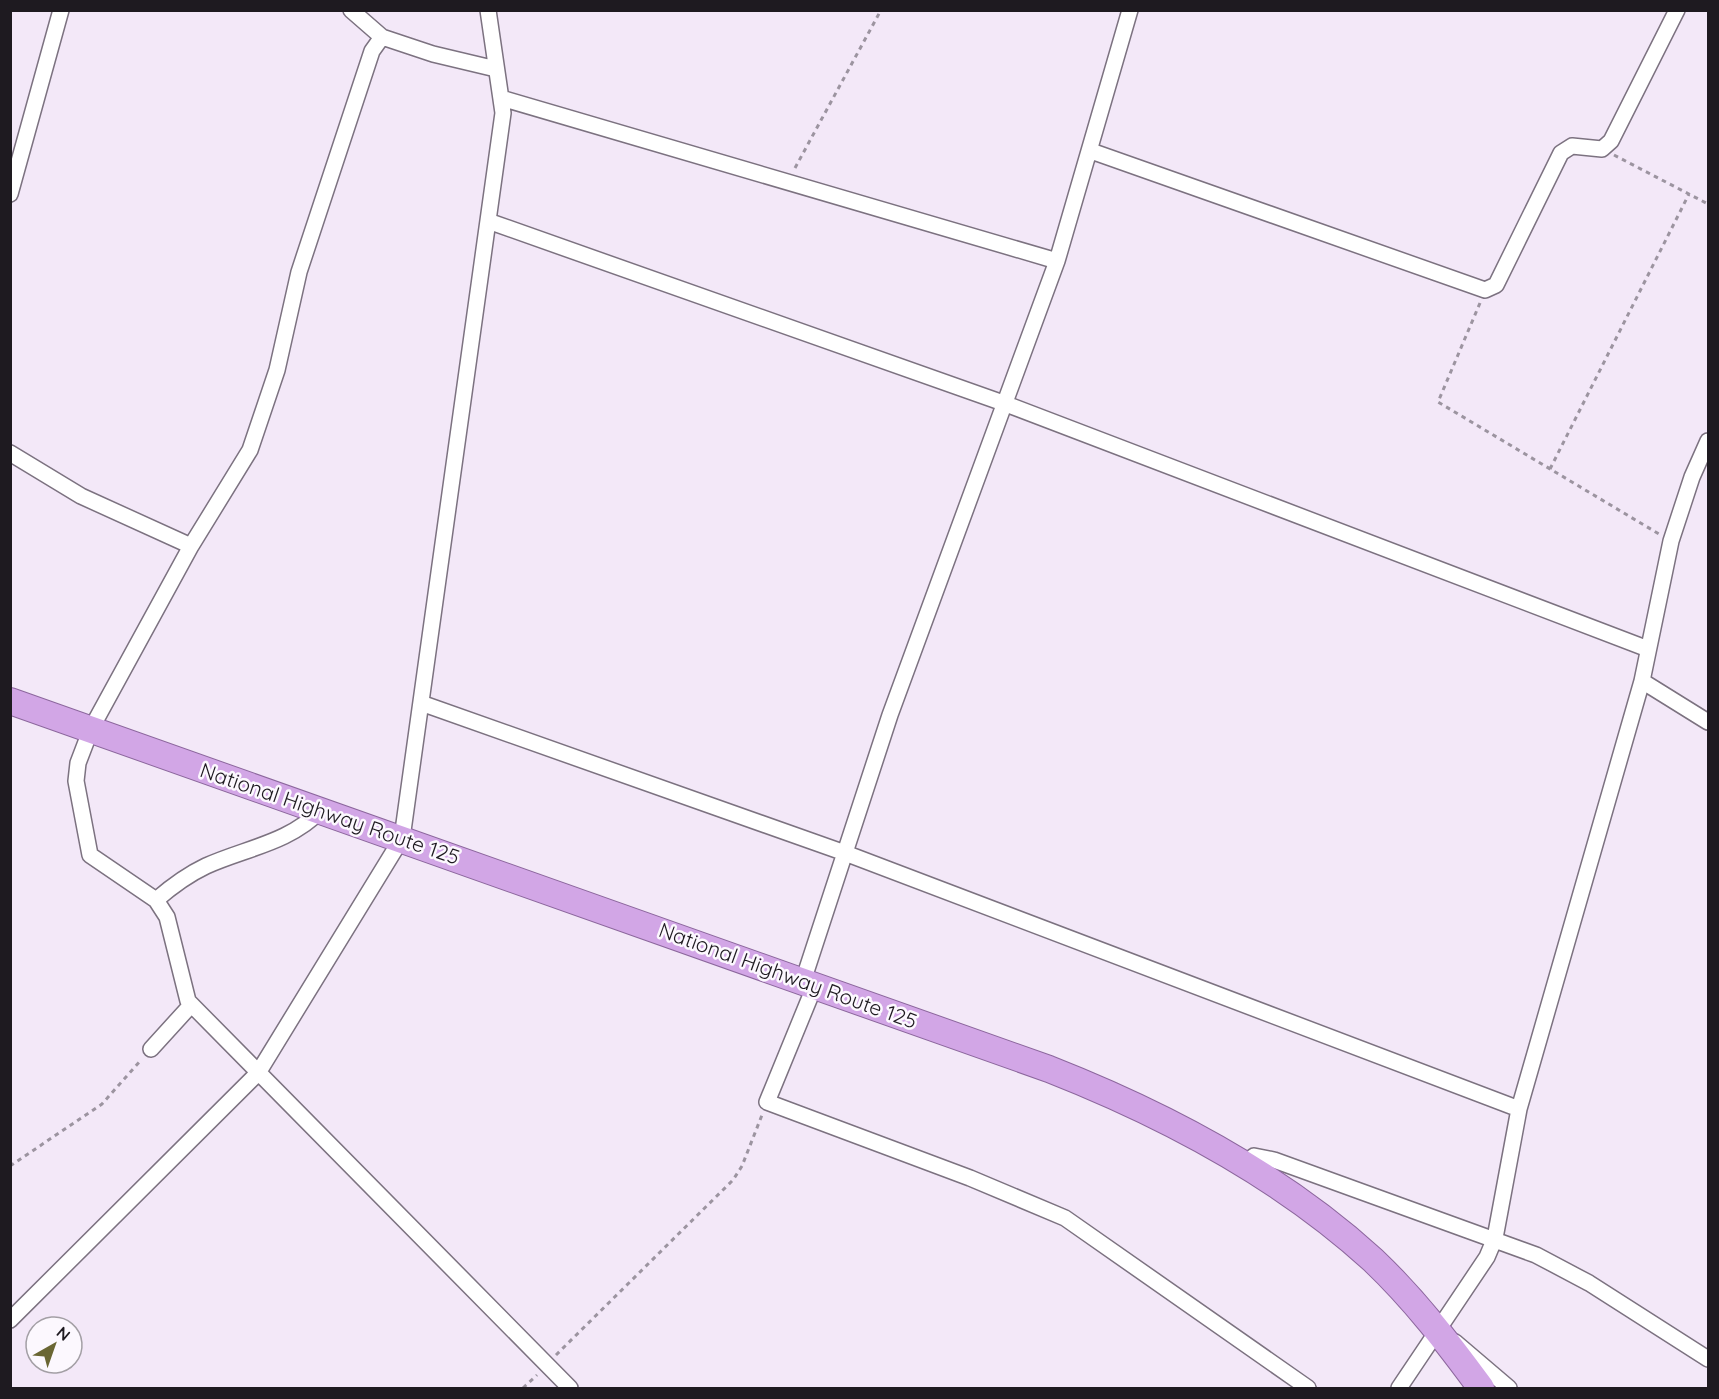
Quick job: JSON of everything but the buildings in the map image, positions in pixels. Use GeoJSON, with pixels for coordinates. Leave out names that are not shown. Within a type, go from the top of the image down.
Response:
{"type":"FeatureCollection","features":[{"type":"Feature","properties":{"kind":"highway","name":"National Highway Route 125"},"geometry":{"type":"LineString","coordinates":[[10,701],[402,838],[1087,1083],[1170,1122],[1244,1165],[1337,1230],[1389,1277],[1438,1330],[1481,1389]]}},
{"type":"Feature","properties":{"kind":"street"},"geometry":{"type":"LineString","coordinates":[[10,194],[61,10]]}},
{"type":"Feature","properties":{"kind":"street"},"geometry":{"type":"LineString","coordinates":[[351,10],[381,37],[433,54],[496,69]]}},
{"type":"Feature","properties":{"kind":"street"},"geometry":{"type":"LineString","coordinates":[[10,1320],[258,1073],[402,838],[503,113],[488,10]]}},
{"type":"Feature","properties":{"kind":"street"},"geometry":{"type":"LineString","coordinates":[[1130,10],[1091,151],[1057,261],[1006,404],[921,627],[845,853],[809,983],[767,1102],[970,1178],[1065,1218],[1308,1389]]}},
{"type":"Feature","properties":{"kind":"street"},"geometry":{"type":"LineString","coordinates":[[1091,151],[1485,290],[1496,285],[1561,153],[1572,146],[1602,149],[1611,141],[1677,10]]}},
{"type":"Feature","properties":{"kind":"street"},"geometry":{"type":"LineString","coordinates":[[381,37],[372,51],[316,215],[299,272],[277,369],[250,450],[191,546],[91,729],[78,763],[76,781],[90,855],[156,900],[167,916],[188,1001],[191,1005],[570,1389]]}},
{"type":"Feature","properties":{"kind":"street"},"geometry":{"type":"LineString","coordinates":[[501,98],[1057,261]]}},
{"type":"Feature","properties":{"kind":"street"},"geometry":{"type":"LineString","coordinates":[[488,221],[1006,404],[1648,649]]}},
{"type":"Feature","properties":{"kind":"street"},"geometry":{"type":"LineString","coordinates":[[1399,1389],[1487,1257],[1495,1238],[1519,1109],[1642,681],[1671,541],[1692,477],[1708,441]]}},
{"type":"Feature","properties":{"kind":"street"},"geometry":{"type":"LineString","coordinates":[[10,453],[81,496],[191,546]]}},
{"type":"Feature","properties":{"kind":"street"},"geometry":{"type":"LineString","coordinates":[[1642,681],[1708,722]]}},
{"type":"Feature","properties":{"kind":"street"},"geometry":{"type":"LineString","coordinates":[[421,703],[845,853],[1519,1109]]}},
{"type":"Feature","properties":{"kind":"street"},"geometry":{"type":"LineString","coordinates":[[156,900],[170,888],[205,867],[295,832],[321,810]]}},
{"type":"Feature","properties":{"kind":"street"},"geometry":{"type":"LineString","coordinates":[[150,1049],[191,1005]]}},
{"type":"Feature","properties":{"kind":"street"},"geometry":{"type":"LineString","coordinates":[[1244,1165],[1254,1156],[1274,1160],[1495,1238],[1536,1255],[1589,1283],[1708,1359]]}},
{"type":"Feature","properties":{"kind":"street"},"geometry":{"type":"LineString","coordinates":[[1438,1330],[1475,1356],[1509,1389]]}},
{"type":"Feature","properties":{"kind":"path"},"geometry":{"type":"LineString","coordinates":[[787,183],[881,10]]}},
{"type":"Feature","properties":{"kind":"path"},"geometry":{"type":"LineString","coordinates":[[1602,149],[1708,204]]}},
{"type":"Feature","properties":{"kind":"path"},"geometry":{"type":"LineString","coordinates":[[1550,469],[1689,194]]}},
{"type":"Feature","properties":{"kind":"path"},"geometry":{"type":"LineString","coordinates":[[1485,290],[1438,402],[1671,541]]}},
{"type":"Feature","properties":{"kind":"path"},"geometry":{"type":"LineString","coordinates":[[10,1166],[102,1104],[150,1049]]}},
{"type":"Feature","properties":{"kind":"path"},"geometry":{"type":"LineString","coordinates":[[523,1389],[733,1179],[742,1166],[767,1102]]}}]}
